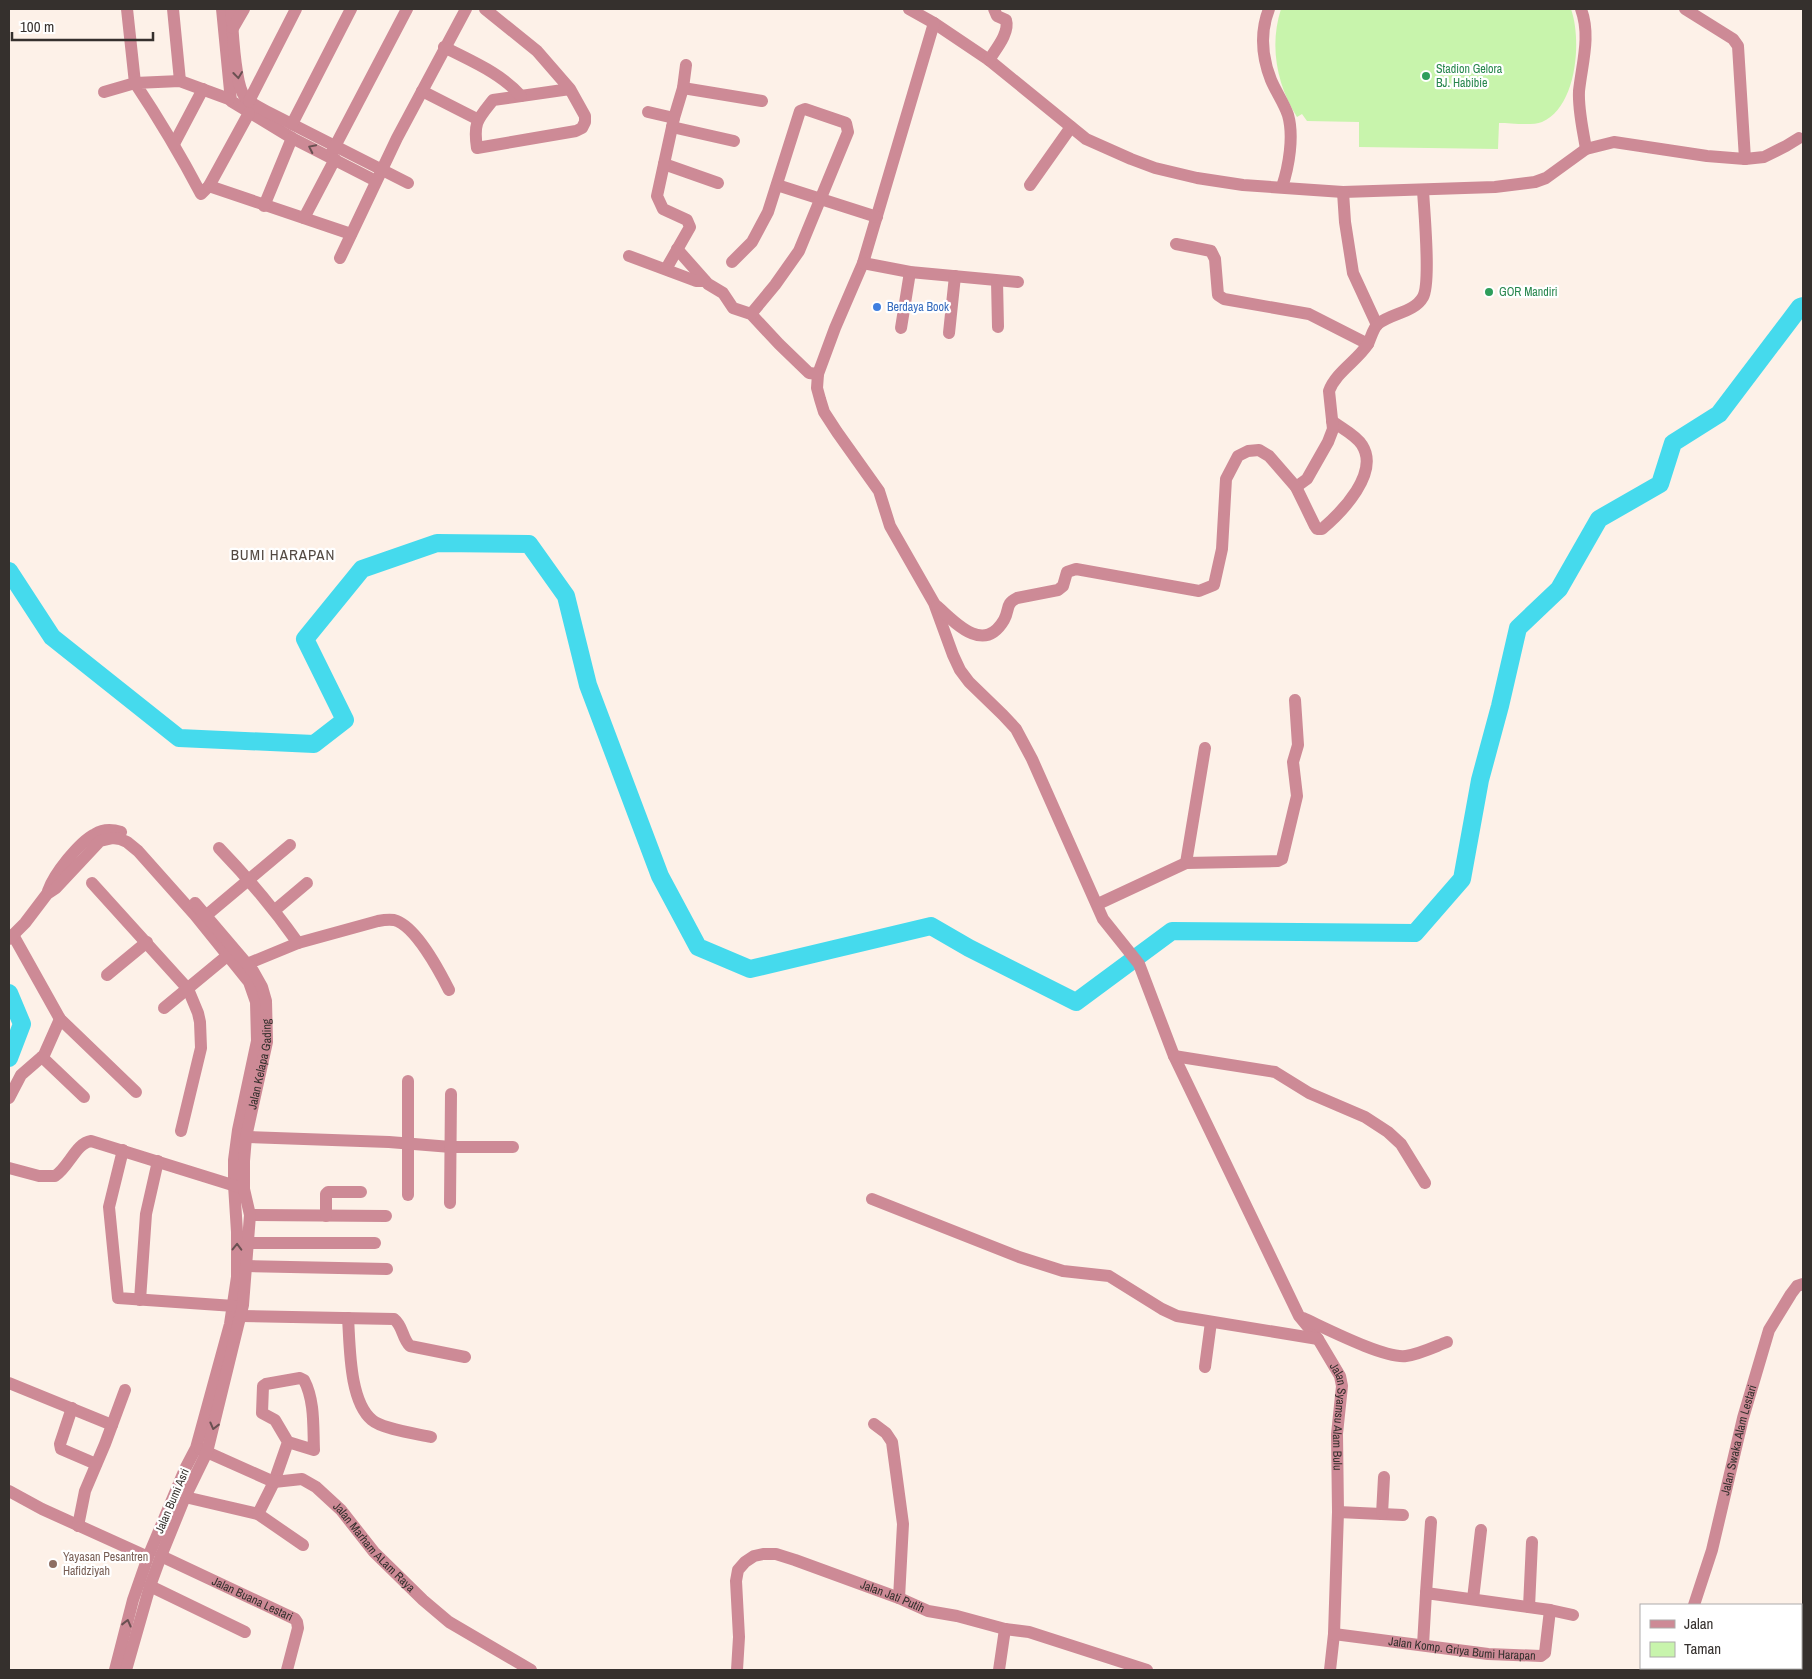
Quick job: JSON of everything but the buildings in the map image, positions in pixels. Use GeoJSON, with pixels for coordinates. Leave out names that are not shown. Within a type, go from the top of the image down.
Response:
{"type":"FeatureCollection","features":[{"type":"Feature","properties":{"kind":"street"},"geometry":{"type":"LineString","coordinates":[[127,9],[135,83],[174,144],[186,170],[201,194],[209,186],[296,9]]}},
{"type":"Feature","properties":{"kind":"street"},"geometry":{"type":"LineString","coordinates":[[173,9],[180,81]]}},
{"type":"Feature","properties":{"kind":"street"},"geometry":{"type":"LineString","coordinates":[[222,9],[229,98],[233,104],[249,107],[292,124],[333,154]]}},
{"type":"Feature","properties":{"kind":"street"},"geometry":{"type":"LineString","coordinates":[[232,9],[238,81],[249,107],[292,138],[333,154],[378,176],[408,183]]}},
{"type":"Feature","properties":{"kind":"street"},"geometry":{"type":"LineString","coordinates":[[233,28],[244,9]]}},
{"type":"Feature","properties":{"kind":"street"},"geometry":{"type":"LineString","coordinates":[[292,124],[351,9]]}},
{"type":"Feature","properties":{"kind":"street"},"geometry":{"type":"LineString","coordinates":[[304,218],[333,154],[407,9]]}},
{"type":"Feature","properties":{"kind":"street"},"geometry":{"type":"LineString","coordinates":[[340,258],[378,176],[444,47],[466,9]]}},
{"type":"Feature","properties":{"kind":"street"},"geometry":{"type":"LineString","coordinates":[[485,9],[537,51],[570,89],[585,116],[584,125],[576,131],[477,148],[475,132],[477,119],[493,100],[570,89]]}},
{"type":"Feature","properties":{"kind":"street"},"geometry":{"type":"LineString","coordinates":[[909,9],[934,23],[989,60],[1086,139],[1155,168],[1197,178],[1243,185],[1344,192],[1495,187],[1535,182],[1546,178],[1586,149],[1602,144],[1620,142],[1664,150],[1745,160],[1764,157],[1799,138]]}},
{"type":"Feature","properties":{"kind":"street"},"geometry":{"type":"LineString","coordinates":[[989,60],[1006,32],[1008,25],[1006,20],[995,13],[994,9]]}},
{"type":"Feature","properties":{"kind":"street"},"geometry":{"type":"LineString","coordinates":[[1269,9],[1265,19],[1263,37],[1264,55],[1271,79],[1288,114],[1290,128],[1290,149],[1282,187]]}},
{"type":"Feature","properties":{"kind":"street"},"geometry":{"type":"LineString","coordinates":[[1581,9],[1586,36],[1586,55],[1579,92],[1579,107],[1586,149]]}},
{"type":"Feature","properties":{"kind":"street"},"geometry":{"type":"LineString","coordinates":[[1684,9],[1733,39],[1738,46],[1745,160]]}},
{"type":"Feature","properties":{"kind":"street"},"geometry":{"type":"LineString","coordinates":[[934,23],[863,263],[835,328],[818,374],[817,388],[824,412],[847,448],[879,491],[890,526],[934,603],[955,623],[974,635],[981,636],[987,635],[999,626],[1005,618],[1009,603],[1012,600],[1058,590],[1063,586],[1067,572],[1076,569],[1198,591],[1208,588],[1214,585],[1222,550],[1226,479],[1238,456],[1248,451],[1259,450],[1277,464],[1296,487],[1317,529],[1322,529],[1339,513],[1364,478],[1368,466],[1363,446],[1332,420]]}},
{"type":"Feature","properties":{"kind":"street"},"geometry":{"type":"LineString","coordinates":[[444,47],[496,74],[521,96]]}},
{"type":"Feature","properties":{"kind":"street"},"geometry":{"type":"LineString","coordinates":[[666,269],[690,226],[687,220],[663,209],[657,196],[673,123],[683,88],[686,64]]}},
{"type":"Feature","properties":{"kind":"street"},"geometry":{"type":"LineString","coordinates":[[104,92],[135,83],[180,81],[229,98]]}},
{"type":"Feature","properties":{"kind":"street"},"geometry":{"type":"LineString","coordinates":[[683,88],[762,101]]}},
{"type":"Feature","properties":{"kind":"street"},"geometry":{"type":"LineString","coordinates":[[174,144],[203,89]]}},
{"type":"Feature","properties":{"kind":"street"},"geometry":{"type":"LineString","coordinates":[[422,91],[477,119]]}},
{"type":"Feature","properties":{"kind":"street"},"geometry":{"type":"LineString","coordinates":[[732,262],[752,242],[768,212],[800,111],[805,109],[846,123],[848,132],[799,251],[775,285],[751,314]]}},
{"type":"Feature","properties":{"kind":"street"},"geometry":{"type":"LineString","coordinates":[[648,112],[673,123],[734,142]]}},
{"type":"Feature","properties":{"kind":"street"},"geometry":{"type":"LineString","coordinates":[[1030,185],[1071,127]]}},
{"type":"Feature","properties":{"kind":"street"},"geometry":{"type":"LineString","coordinates":[[264,206],[292,138]]}},
{"type":"Feature","properties":{"kind":"street"},"geometry":{"type":"LineString","coordinates":[[664,164],[718,183]]}},
{"type":"Feature","properties":{"kind":"street"},"geometry":{"type":"LineString","coordinates":[[777,185],[877,217]]}},
{"type":"Feature","properties":{"kind":"street"},"geometry":{"type":"LineString","coordinates":[[209,186],[351,234]]}},
{"type":"Feature","properties":{"kind":"street"},"geometry":{"type":"LineString","coordinates":[[1296,487],[1307,479],[1328,442],[1333,429],[1328,391],[1331,385],[1356,360],[1368,344],[1377,324],[1415,306],[1424,296],[1427,281],[1423,190]]}},
{"type":"Feature","properties":{"kind":"street"},"geometry":{"type":"LineString","coordinates":[[1344,192],[1345,222],[1353,273],[1377,324]]}},
{"type":"Feature","properties":{"kind":"street"},"geometry":{"type":"LineString","coordinates":[[1176,244],[1211,252],[1214,259],[1218,295],[1224,299],[1309,314],[1368,344]]}},
{"type":"Feature","properties":{"kind":"street"},"geometry":{"type":"LineString","coordinates":[[677,249],[704,281],[723,293],[733,308],[751,314],[809,373],[818,374]]}},
{"type":"Feature","properties":{"kind":"street"},"geometry":{"type":"LineString","coordinates":[[629,256],[696,281],[704,281]]}},
{"type":"Feature","properties":{"kind":"street"},"geometry":{"type":"LineString","coordinates":[[863,263],[910,272],[1018,282]]}},
{"type":"Feature","properties":{"kind":"street"},"geometry":{"type":"LineString","coordinates":[[901,328],[910,272]]}},
{"type":"Feature","properties":{"kind":"street"},"geometry":{"type":"LineString","coordinates":[[950,332],[955,276]]}},
{"type":"Feature","properties":{"kind":"street"},"geometry":{"type":"LineString","coordinates":[[997,281],[998,326]]}},
{"type":"Feature","properties":{"kind":"street","name":"Jalan Syamsu Alam Bulu"},"geometry":{"type":"LineString","coordinates":[[934,603],[960,670],[969,682],[1003,715],[1023,741],[1104,919],[1139,964],[1174,1056],[1299,1316],[1318,1339],[1340,1376],[1342,1386],[1337,1434],[1338,1512],[1334,1634],[1330,1670]]}},
{"type":"Feature","properties":{"kind":"street"},"geometry":{"type":"LineString","coordinates":[[1098,904],[1186,863],[1278,861],[1282,859],[1297,796],[1293,762],[1298,745],[1295,700]]}},
{"type":"Feature","properties":{"kind":"street"},"geometry":{"type":"LineString","coordinates":[[1186,863],[1205,748]]}},
{"type":"Feature","properties":{"kind":"street","name":"Jalan Kelapa Gading"},"geometry":{"type":"LineString","coordinates":[[11,937],[48,894],[60,884],[95,845],[105,839],[121,836],[203,918],[232,952],[247,964],[257,977],[266,1001],[259,1083],[246,1137],[239,1187],[237,1232],[238,1311]]}},
{"type":"Feature","properties":{"kind":"street"},"geometry":{"type":"LineString","coordinates":[[203,918],[290,845]]}},
{"type":"Feature","properties":{"kind":"street"},"geometry":{"type":"LineString","coordinates":[[218,848],[249,879],[275,910],[298,943]]}},
{"type":"Feature","properties":{"kind":"street"},"geometry":{"type":"LineString","coordinates":[[92,883],[188,989],[198,1012],[201,1048],[181,1131]]}},
{"type":"Feature","properties":{"kind":"street"},"geometry":{"type":"LineString","coordinates":[[275,910],[307,883]]}},
{"type":"Feature","properties":{"kind":"street"},"geometry":{"type":"LineString","coordinates":[[247,964],[298,943],[378,921],[396,920],[415,936],[429,954],[440,970],[449,990]]}},
{"type":"Feature","properties":{"kind":"street"},"geometry":{"type":"LineString","coordinates":[[11,937],[60,1019],[136,1092]]}},
{"type":"Feature","properties":{"kind":"street"},"geometry":{"type":"LineString","coordinates":[[107,975],[146,942]]}},
{"type":"Feature","properties":{"kind":"street"},"geometry":{"type":"LineString","coordinates":[[164,1008],[232,952]]}},
{"type":"Feature","properties":{"kind":"street","name":"Jalan Kelapa Gading"},"geometry":{"type":"LineString","coordinates":[[202,1450],[238,1311],[246,1266],[250,1215],[239,1187],[234,1160],[238,1130],[262,1042],[254,992],[232,952]]}},
{"type":"Feature","properties":{"kind":"street"},"geometry":{"type":"LineString","coordinates":[[9,1098],[21,1075],[42,1057],[60,1019]]}},
{"type":"Feature","properties":{"kind":"street"},"geometry":{"type":"LineString","coordinates":[[1174,1056],[1275,1072],[1309,1093],[1365,1117],[1388,1132],[1401,1144],[1425,1183]]}},
{"type":"Feature","properties":{"kind":"street"},"geometry":{"type":"LineString","coordinates":[[42,1057],[84,1097]]}},
{"type":"Feature","properties":{"kind":"street"},"geometry":{"type":"LineString","coordinates":[[408,1081],[408,1195]]}},
{"type":"Feature","properties":{"kind":"street"},"geometry":{"type":"LineString","coordinates":[[450,1203],[451,1094]]}},
{"type":"Feature","properties":{"kind":"street"},"geometry":{"type":"LineString","coordinates":[[246,1137],[408,1143],[451,1147],[513,1147]]}},
{"type":"Feature","properties":{"kind":"street"},"geometry":{"type":"LineString","coordinates":[[9,1168],[39,1176],[55,1176],[65,1168],[76,1151],[86,1142],[98,1142],[239,1187]]}},
{"type":"Feature","properties":{"kind":"street"},"geometry":{"type":"LineString","coordinates":[[123,1150],[109,1207],[118,1298],[238,1311],[394,1319],[400,1324],[405,1341],[410,1346],[465,1357]]}},
{"type":"Feature","properties":{"kind":"street"},"geometry":{"type":"LineString","coordinates":[[140,1300],[146,1214],[158,1161]]}},
{"type":"Feature","properties":{"kind":"street"},"geometry":{"type":"LineString","coordinates":[[326,1216],[326,1194],[328,1192],[361,1192]]}},
{"type":"Feature","properties":{"kind":"street"},"geometry":{"type":"LineString","coordinates":[[872,1199],[1063,1271],[1109,1276],[1169,1313],[1211,1322],[1318,1339]]}},
{"type":"Feature","properties":{"kind":"street"},"geometry":{"type":"LineString","coordinates":[[250,1215],[386,1216]]}},
{"type":"Feature","properties":{"kind":"street"},"geometry":{"type":"LineString","coordinates":[[248,1243],[375,1243]]}},
{"type":"Feature","properties":{"kind":"street"},"geometry":{"type":"LineString","coordinates":[[246,1266],[387,1269]]}},
{"type":"Feature","properties":{"kind":"street","name":"Jalan Swaka Alam Lestari"},"geometry":{"type":"LineString","coordinates":[[1694,1604],[1712,1550],[1743,1418],[1769,1330],[1791,1294],[1797,1286],[1803,1284]]}},
{"type":"Feature","properties":{"kind":"street"},"geometry":{"type":"LineString","coordinates":[[1299,1316],[1339,1335],[1392,1356],[1405,1356],[1447,1342]]}},
{"type":"Feature","properties":{"kind":"street"},"geometry":{"type":"LineString","coordinates":[[348,1318],[353,1381],[364,1409],[373,1421],[431,1438]]}},
{"type":"Feature","properties":{"kind":"street"},"geometry":{"type":"LineString","coordinates":[[1205,1367],[1211,1322]]}},
{"type":"Feature","properties":{"kind":"street"},"geometry":{"type":"LineString","coordinates":[[258,1514],[274,1482],[288,1442],[275,1420],[262,1413],[263,1388],[266,1384],[300,1378],[304,1380],[310,1392],[314,1450],[288,1442]]}},
{"type":"Feature","properties":{"kind":"street"},"geometry":{"type":"LineString","coordinates":[[9,1383],[112,1425]]}},
{"type":"Feature","properties":{"kind":"street"},"geometry":{"type":"LineString","coordinates":[[78,1526],[85,1491],[125,1390]]}},
{"type":"Feature","properties":{"kind":"street"},"geometry":{"type":"LineString","coordinates":[[72,1408],[60,1444],[61,1448],[96,1464]]}},
{"type":"Feature","properties":{"kind":"street"},"geometry":{"type":"LineString","coordinates":[[874,1424],[886,1433],[892,1442],[904,1524],[899,1598]]}},
{"type":"Feature","properties":{"kind":"street"},"geometry":{"type":"LineString","coordinates":[[202,1450],[274,1482]]}},
{"type":"Feature","properties":{"kind":"street","name":"Jalan Bumi Asri"},"geometry":{"type":"LineString","coordinates":[[115,1670],[133,1600],[185,1497],[202,1450]]}},
{"type":"Feature","properties":{"kind":"street","name":"Jalan Bumi Asri"},"geometry":{"type":"LineString","coordinates":[[126,1670],[150,1586],[154,1557],[185,1469],[202,1450]]}},
{"type":"Feature","properties":{"kind":"street"},"geometry":{"type":"LineString","coordinates":[[1382,1514],[1384,1478]]}},
{"type":"Feature","properties":{"kind":"street","name":"Jalan Marham ALam Raya"},"geometry":{"type":"LineString","coordinates":[[274,1482],[302,1479],[316,1488],[341,1510],[374,1552],[423,1600],[449,1622],[529,1670]]}},
{"type":"Feature","properties":{"kind":"street","name":"Jalan Buana Lestari"},"geometry":{"type":"LineString","coordinates":[[9,1491],[78,1526],[295,1619],[298,1622],[298,1628],[287,1670]]}},
{"type":"Feature","properties":{"kind":"street"},"geometry":{"type":"LineString","coordinates":[[185,1497],[258,1514],[303,1544]]}},
{"type":"Feature","properties":{"kind":"street"},"geometry":{"type":"LineString","coordinates":[[1338,1512],[1404,1515]]}},
{"type":"Feature","properties":{"kind":"street"},"geometry":{"type":"LineString","coordinates":[[1423,1645],[1431,1522]]}},
{"type":"Feature","properties":{"kind":"street"},"geometry":{"type":"LineString","coordinates":[[1473,1599],[1481,1530]]}},
{"type":"Feature","properties":{"kind":"street"},"geometry":{"type":"LineString","coordinates":[[1529,1607],[1532,1542]]}},
{"type":"Feature","properties":{"kind":"street","name":"Jalan Jati Putih"},"geometry":{"type":"LineString","coordinates":[[737,1670],[739,1637],[736,1581],[738,1570],[754,1556],[776,1554],[899,1598],[928,1612],[957,1616],[1005,1629],[1029,1632],[1147,1670]]}},
{"type":"Feature","properties":{"kind":"street"},"geometry":{"type":"LineString","coordinates":[[150,1586],[245,1632]]}},
{"type":"Feature","properties":{"kind":"street"},"geometry":{"type":"LineString","coordinates":[[1426,1593],[1550,1610],[1573,1615]]}},
{"type":"Feature","properties":{"kind":"street","name":"Jalan Komp. Griya Bumi Harapan"},"geometry":{"type":"LineString","coordinates":[[1334,1634],[1488,1654],[1541,1656],[1545,1653],[1550,1610]]}},
{"type":"Feature","properties":{"kind":"street"},"geometry":{"type":"LineString","coordinates":[[999,1670],[1005,1629]]}},
{"type":"Feature","properties":{"kind":"green space","name":"Stadion Gelora BJ. Habibie"},"geometry":{"type":"Polygon","coordinates":[[[1281,9],[1571,9],[1576,38],[1574,71],[1563,102],[1554,114],[1538,123],[1499,123],[1498,149],[1359,147],[1359,122],[1307,121],[1302,114],[1297,117],[1290,105],[1284,92],[1277,65],[1277,23],[1281,9]]]}},
{"type":"Feature","properties":{"kind":"waterway"},"geometry":{"type":"LineString","coordinates":[[9,571],[52,637],[179,738],[314,744],[345,720],[305,639],[362,569],[437,543],[529,544],[566,596],[588,685],[660,876],[698,947],[750,969],[931,926],[969,948],[1076,1002],[1172,931],[1415,933],[1462,879],[1480,780],[1518,628],[1559,589],[1599,519],[1660,484],[1673,443],[1719,414],[1800,307],[1803,306]]}},
{"type":"Feature","properties":{"kind":"waterway"},"geometry":{"type":"LineString","coordinates":[[9,993],[22,1024],[9,1058]]}},
{"type":"Feature","properties":{"kind":"place","name":"Stadion Gelora BJ. Habibie"},"geometry":{"type":"Point","coordinates":[1426,76]}},
{"type":"Feature","properties":{"kind":"place","name":"GOR Mandiri"},"geometry":{"type":"Point","coordinates":[1489,292]}},
{"type":"Feature","properties":{"kind":"place","name":"Berdaya Book"},"geometry":{"type":"Point","coordinates":[877,307]}},
{"type":"Feature","properties":{"kind":"place","name":"Yayasan Pesantren Hafidziyah"},"geometry":{"type":"Point","coordinates":[53,1564]}},
{"type":"Feature","properties":{"kind":"district","name":"BUMI HARAPAN"},"geometry":{"type":"Point","coordinates":[283,554]}}]}
